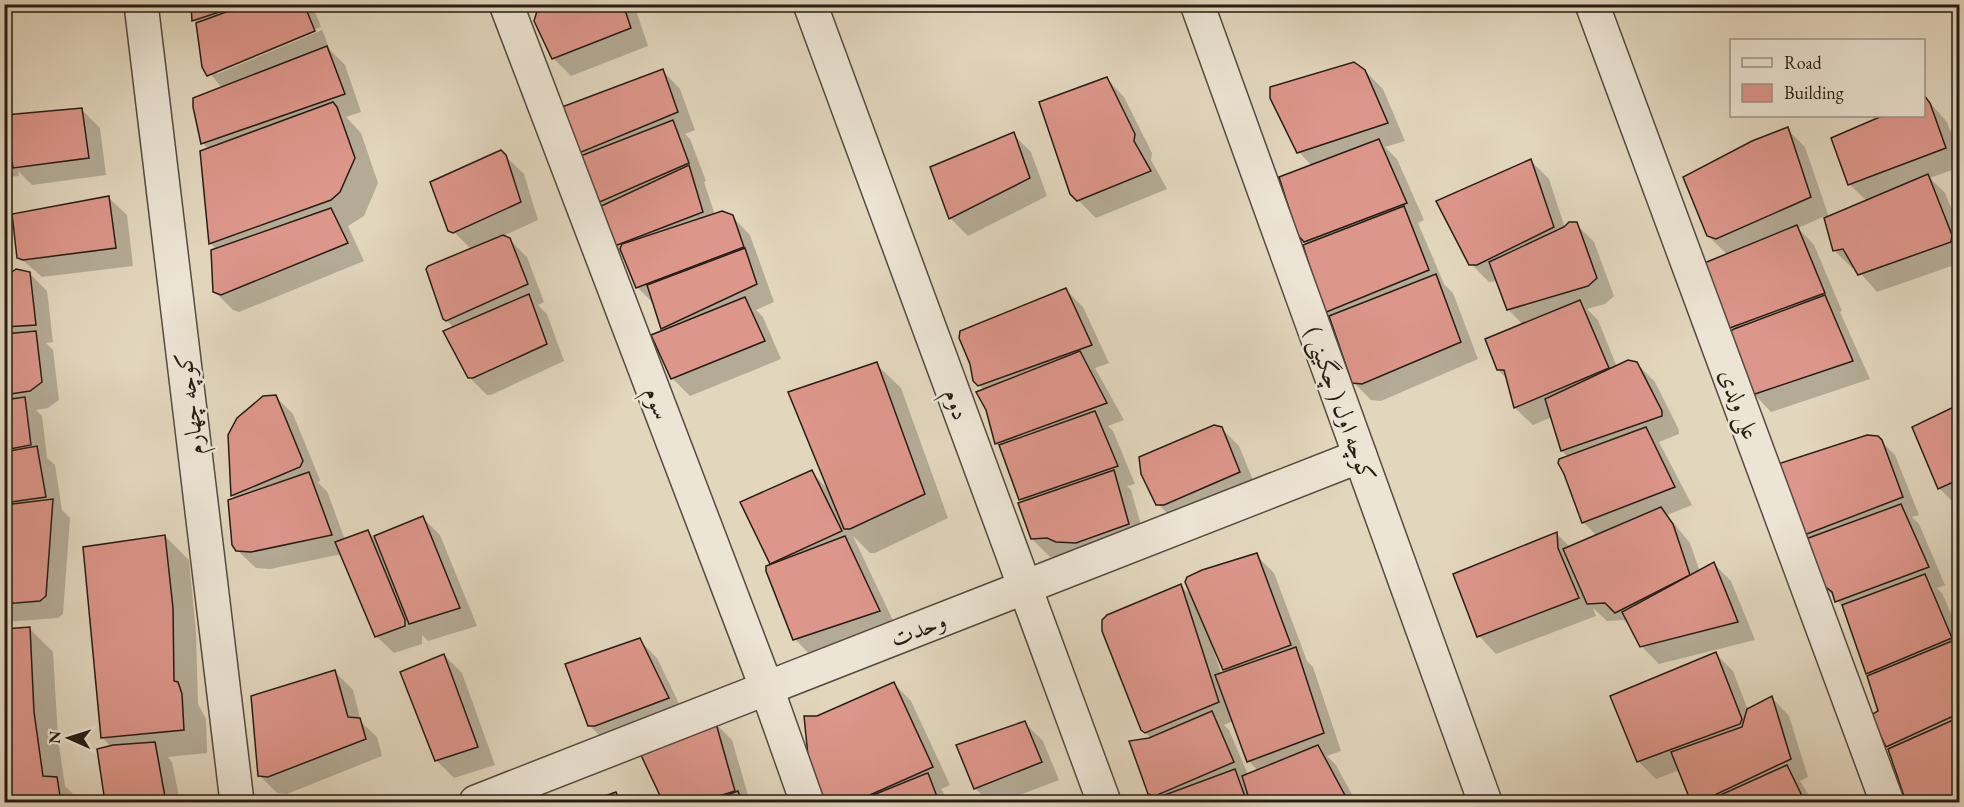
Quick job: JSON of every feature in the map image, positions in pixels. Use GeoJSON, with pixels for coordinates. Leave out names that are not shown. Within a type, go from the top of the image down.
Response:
{"type":"FeatureCollection","features":[{"type":"Feature","properties":{"kind":"street","name":"کوچه چهارم"},"geometry":{"type":"LineString","coordinates":[[141,4],[237,802]]}},
{"type":"Feature","properties":{"kind":"street","name":"سوم"},"geometry":{"type":"LineString","coordinates":[[506,4],[767,689],[807,802]]}},
{"type":"Feature","properties":{"kind":"street","name":"دوم"},"geometry":{"type":"LineString","coordinates":[[810,4],[1104,802]]}},
{"type":"Feature","properties":{"kind":"street","name":"کوچه اول ( چگینی )"},"geometry":{"type":"LineString","coordinates":[[1197,4],[1485,802]]}},
{"type":"Feature","properties":{"kind":"street","name":"علی ولدی"},"geometry":{"type":"LineString","coordinates":[[1592,4],[1887,802]]}},
{"type":"Feature","properties":{"kind":"street","name":"وحدت"},"geometry":{"type":"LineString","coordinates":[[495,799],[767,689],[1360,456]]}},
{"type":"Feature","properties":{"kind":"building"},"geometry":{"type":"Polygon","coordinates":[[[191,4],[244,4],[192,21],[191,4]]]}},
{"type":"Feature","properties":{"kind":"building"},"geometry":{"type":"Polygon","coordinates":[[[248,4],[304,4],[315,31],[207,76],[202,67],[196,23],[248,4]]]}},
{"type":"Feature","properties":{"kind":"building"},"geometry":{"type":"Polygon","coordinates":[[[554,4],[623,4],[631,28],[552,59],[534,21],[537,11],[554,4]]]}},
{"type":"Feature","properties":{"kind":"building"},"geometry":{"type":"Polygon","coordinates":[[[327,46],[345,94],[201,144],[193,98],[327,46]]]}},
{"type":"Feature","properties":{"kind":"building"},"geometry":{"type":"Polygon","coordinates":[[[1354,62],[1365,70],[1388,123],[1297,153],[1270,98],[1270,87],[1354,62]]]}},
{"type":"Feature","properties":{"kind":"building"},"geometry":{"type":"Polygon","coordinates":[[[663,69],[678,112],[579,153],[562,107],[663,69]]]}},
{"type":"Feature","properties":{"kind":"building"},"geometry":{"type":"Polygon","coordinates":[[[1107,77],[1135,134],[1134,141],[1151,171],[1077,201],[1070,194],[1039,102],[1107,77]]]}},
{"type":"Feature","properties":{"kind":"building"},"geometry":{"type":"Polygon","coordinates":[[[1925,96],[1930,103],[1946,148],[1848,185],[1831,138],[1880,117],[1925,117],[1925,96]]]}},
{"type":"Feature","properties":{"kind":"building"},"geometry":{"type":"Polygon","coordinates":[[[333,102],[337,107],[355,158],[340,192],[331,200],[209,244],[200,151],[333,102]]]}},
{"type":"Feature","properties":{"kind":"building"},"geometry":{"type":"Polygon","coordinates":[[[82,108],[89,158],[13,168],[5,115],[82,108]]]}},
{"type":"Feature","properties":{"kind":"building"},"geometry":{"type":"Polygon","coordinates":[[[673,120],[689,163],[595,204],[578,157],[673,120]]]}},
{"type":"Feature","properties":{"kind":"building"},"geometry":{"type":"Polygon","coordinates":[[[1788,127],[1811,197],[1716,239],[1707,236],[1683,177],[1752,141],[1788,127]]]}},
{"type":"Feature","properties":{"kind":"building"},"geometry":{"type":"Polygon","coordinates":[[[1014,132],[1030,178],[949,219],[930,167],[1014,132]]]}},
{"type":"Feature","properties":{"kind":"building"},"geometry":{"type":"Polygon","coordinates":[[[1379,139],[1407,203],[1304,242],[1297,234],[1279,177],[1379,139]]]}},
{"type":"Feature","properties":{"kind":"building"},"geometry":{"type":"Polygon","coordinates":[[[501,150],[506,155],[521,202],[453,233],[448,231],[430,182],[501,150]]]}},
{"type":"Feature","properties":{"kind":"building"},"geometry":{"type":"Polygon","coordinates":[[[1531,159],[1554,227],[1477,265],[1469,265],[1436,201],[1531,159]]]}},
{"type":"Feature","properties":{"kind":"building"},"geometry":{"type":"Polygon","coordinates":[[[689,165],[703,212],[612,247],[597,208],[689,165]]]}},
{"type":"Feature","properties":{"kind":"building"},"geometry":{"type":"Polygon","coordinates":[[[1928,174],[1952,235],[1951,242],[1858,275],[1843,249],[1833,251],[1824,218],[1928,174]]]}},
{"type":"Feature","properties":{"kind":"building"},"geometry":{"type":"Polygon","coordinates":[[[109,196],[116,248],[23,260],[17,258],[12,214],[109,196]]]}},
{"type":"Feature","properties":{"kind":"building"},"geometry":{"type":"Polygon","coordinates":[[[1404,206],[1429,270],[1324,313],[1303,245],[1404,206]]]}},
{"type":"Feature","properties":{"kind":"building"},"geometry":{"type":"Polygon","coordinates":[[[331,208],[348,243],[221,295],[213,292],[211,250],[331,208]]]}},
{"type":"Feature","properties":{"kind":"building"},"geometry":{"type":"Polygon","coordinates":[[[722,211],[733,215],[744,247],[636,288],[620,249],[622,244],[722,211]]]}},
{"type":"Feature","properties":{"kind":"building"},"geometry":{"type":"Polygon","coordinates":[[[1569,222],[1577,222],[1597,278],[1588,286],[1507,310],[1489,262],[1564,227],[1569,222]]]}},
{"type":"Feature","properties":{"kind":"building"},"geometry":{"type":"Polygon","coordinates":[[[1797,225],[1825,293],[1727,329],[1697,266],[1797,225]]]}},
{"type":"Feature","properties":{"kind":"building"},"geometry":{"type":"Polygon","coordinates":[[[503,235],[510,238],[528,284],[446,321],[443,319],[426,269],[428,266],[503,235]]]}},
{"type":"Feature","properties":{"kind":"building"},"geometry":{"type":"Polygon","coordinates":[[[745,248],[757,284],[661,329],[647,285],[745,248]]]}},
{"type":"Feature","properties":{"kind":"building"},"geometry":{"type":"Polygon","coordinates":[[[16,269],[30,272],[36,325],[4,327],[4,278],[16,269]]]}},
{"type":"Feature","properties":{"kind":"building"},"geometry":{"type":"Polygon","coordinates":[[[1436,274],[1461,342],[1362,384],[1352,383],[1329,316],[1436,274]]]}},
{"type":"Feature","properties":{"kind":"building"},"geometry":{"type":"Polygon","coordinates":[[[1066,288],[1092,345],[978,386],[973,381],[970,364],[959,338],[960,331],[1066,288]]]}},
{"type":"Feature","properties":{"kind":"building"},"geometry":{"type":"Polygon","coordinates":[[[529,294],[547,344],[473,378],[468,378],[443,331],[529,294]]]}},
{"type":"Feature","properties":{"kind":"building"},"geometry":{"type":"Polygon","coordinates":[[[1825,295],[1853,361],[1752,395],[1726,335],[1734,329],[1825,295]]]}},
{"type":"Feature","properties":{"kind":"building"},"geometry":{"type":"Polygon","coordinates":[[[745,297],[765,341],[671,379],[651,335],[745,297]]]}},
{"type":"Feature","properties":{"kind":"building"},"geometry":{"type":"Polygon","coordinates":[[[1580,300],[1609,368],[1514,408],[1504,370],[1497,370],[1485,339],[1580,300]]]}},
{"type":"Feature","properties":{"kind":"building"},"geometry":{"type":"Polygon","coordinates":[[[36,331],[42,382],[30,391],[4,395],[4,334],[36,331]]]}},
{"type":"Feature","properties":{"kind":"building"},"geometry":{"type":"Polygon","coordinates":[[[1080,351],[1107,403],[995,444],[986,410],[976,392],[1080,351]]]}},
{"type":"Feature","properties":{"kind":"building"},"geometry":{"type":"Polygon","coordinates":[[[1628,360],[1637,362],[1662,411],[1662,416],[1561,451],[1545,399],[1628,360]]]}},
{"type":"Feature","properties":{"kind":"building"},"geometry":{"type":"Polygon","coordinates":[[[877,362],[925,494],[850,529],[844,529],[788,392],[877,362]]]}},
{"type":"Feature","properties":{"kind":"building"},"geometry":{"type":"Polygon","coordinates":[[[276,395],[303,461],[300,467],[231,496],[228,435],[237,418],[263,396],[276,395]]]}},
{"type":"Feature","properties":{"kind":"building"},"geometry":{"type":"Polygon","coordinates":[[[25,397],[31,445],[4,450],[4,400],[25,397]]]}},
{"type":"Feature","properties":{"kind":"building"},"geometry":{"type":"Polygon","coordinates":[[[1960,404],[1960,479],[1938,489],[1912,427],[1960,404]]]}},
{"type":"Feature","properties":{"kind":"building"},"geometry":{"type":"Polygon","coordinates":[[[1095,411],[1118,466],[1019,500],[999,445],[1095,411]]]}},
{"type":"Feature","properties":{"kind":"building"},"geometry":{"type":"Polygon","coordinates":[[[1214,425],[1222,427],[1240,472],[1164,505],[1156,505],[1141,474],[1139,457],[1214,425]]]}},
{"type":"Feature","properties":{"kind":"building"},"geometry":{"type":"Polygon","coordinates":[[[1646,427],[1675,487],[1582,523],[1558,463],[1559,459],[1646,427]]]}},
{"type":"Feature","properties":{"kind":"building"},"geometry":{"type":"Polygon","coordinates":[[[1867,435],[1878,436],[1882,440],[1903,497],[1799,537],[1772,466],[1867,435]]]}},
{"type":"Feature","properties":{"kind":"building"},"geometry":{"type":"Polygon","coordinates":[[[37,446],[46,497],[4,503],[4,452],[37,446]]]}},
{"type":"Feature","properties":{"kind":"building"},"geometry":{"type":"Polygon","coordinates":[[[812,470],[842,531],[770,564],[740,502],[812,470]]]}},
{"type":"Feature","properties":{"kind":"building"},"geometry":{"type":"Polygon","coordinates":[[[1114,470],[1129,524],[1076,543],[1056,542],[1047,538],[1031,539],[1018,503],[1114,470]]]}},
{"type":"Feature","properties":{"kind":"building"},"geometry":{"type":"Polygon","coordinates":[[[309,472],[332,535],[251,552],[236,551],[232,545],[228,500],[309,472]]]}},
{"type":"Feature","properties":{"kind":"building"},"geometry":{"type":"Polygon","coordinates":[[[53,499],[46,596],[40,601],[4,604],[4,505],[53,499]]]}},
{"type":"Feature","properties":{"kind":"building"},"geometry":{"type":"Polygon","coordinates":[[[1901,504],[1929,567],[1835,602],[1832,592],[1818,581],[1803,540],[1901,504]]]}},
{"type":"Feature","properties":{"kind":"building"},"geometry":{"type":"Polygon","coordinates":[[[1661,507],[1673,524],[1690,575],[1615,613],[1605,603],[1587,604],[1563,549],[1661,507]]]}},
{"type":"Feature","properties":{"kind":"building"},"geometry":{"type":"Polygon","coordinates":[[[423,516],[460,608],[409,624],[374,536],[423,516]]]}},
{"type":"Feature","properties":{"kind":"building"},"geometry":{"type":"Polygon","coordinates":[[[368,530],[405,620],[405,626],[375,637],[335,542],[368,530]]]}},
{"type":"Feature","properties":{"kind":"building"},"geometry":{"type":"Polygon","coordinates":[[[1557,532],[1558,548],[1579,598],[1477,637],[1453,574],[1557,532]]]}},
{"type":"Feature","properties":{"kind":"building"},"geometry":{"type":"Polygon","coordinates":[[[165,535],[173,608],[174,681],[178,682],[182,694],[184,730],[101,738],[83,547],[165,535]]]}},
{"type":"Feature","properties":{"kind":"building"},"geometry":{"type":"Polygon","coordinates":[[[845,536],[880,611],[793,640],[766,566],[845,536]]]}},
{"type":"Feature","properties":{"kind":"building"},"geometry":{"type":"Polygon","coordinates":[[[1257,553],[1291,645],[1223,670],[1185,582],[1187,577],[1202,570],[1257,553]]]}},
{"type":"Feature","properties":{"kind":"building"},"geometry":{"type":"Polygon","coordinates":[[[1714,562],[1738,622],[1640,647],[1622,612],[1714,562]]]}},
{"type":"Feature","properties":{"kind":"building"},"geometry":{"type":"Polygon","coordinates":[[[1925,574],[1952,638],[1866,674],[1842,605],[1925,574]]]}},
{"type":"Feature","properties":{"kind":"building"},"geometry":{"type":"Polygon","coordinates":[[[1181,584],[1219,702],[1145,733],[1141,730],[1102,631],[1102,620],[1107,615],[1181,584]]]}},
{"type":"Feature","properties":{"kind":"building"},"geometry":{"type":"Polygon","coordinates":[[[30,627],[34,712],[43,776],[57,777],[61,802],[4,802],[4,629],[30,627]]]}},
{"type":"Feature","properties":{"kind":"building"},"geometry":{"type":"Polygon","coordinates":[[[640,638],[669,698],[595,726],[588,726],[565,664],[640,638]]]}},
{"type":"Feature","properties":{"kind":"building"},"geometry":{"type":"Polygon","coordinates":[[[1952,641],[1960,654],[1960,713],[1886,747],[1871,715],[1878,711],[1867,676],[1952,641]]]}},
{"type":"Feature","properties":{"kind":"building"},"geometry":{"type":"Polygon","coordinates":[[[1296,647],[1324,733],[1247,762],[1215,675],[1296,647]]]}},
{"type":"Feature","properties":{"kind":"building"},"geometry":{"type":"Polygon","coordinates":[[[1716,652],[1742,719],[1740,724],[1637,762],[1610,696],[1716,652]]]}},
{"type":"Feature","properties":{"kind":"building"},"geometry":{"type":"Polygon","coordinates":[[[444,654],[478,747],[435,761],[400,672],[444,654]]]}},
{"type":"Feature","properties":{"kind":"building"},"geometry":{"type":"Polygon","coordinates":[[[335,670],[348,717],[360,718],[366,739],[268,777],[258,776],[251,696],[335,670]]]}},
{"type":"Feature","properties":{"kind":"building"},"geometry":{"type":"Polygon","coordinates":[[[894,682],[933,767],[854,802],[824,802],[809,766],[804,716],[817,716],[894,682]]]}},
{"type":"Feature","properties":{"kind":"building"},"geometry":{"type":"Polygon","coordinates":[[[1772,696],[1791,759],[1700,802],[1691,802],[1671,752],[1742,727],[1747,709],[1772,696]]]}},
{"type":"Feature","properties":{"kind":"building"},"geometry":{"type":"Polygon","coordinates":[[[1212,711],[1234,762],[1155,796],[1148,794],[1129,741],[1149,738],[1212,711]]]}},
{"type":"Feature","properties":{"kind":"building"},"geometry":{"type":"Polygon","coordinates":[[[1960,717],[1960,798],[1947,802],[1906,802],[1888,749],[1960,717]]]}},
{"type":"Feature","properties":{"kind":"building"},"geometry":{"type":"Polygon","coordinates":[[[715,720],[735,791],[700,802],[663,802],[639,751],[715,720]]]}},
{"type":"Feature","properties":{"kind":"building"},"geometry":{"type":"Polygon","coordinates":[[[1025,721],[1042,762],[974,789],[956,745],[1025,721]]]}},
{"type":"Feature","properties":{"kind":"building"},"geometry":{"type":"Polygon","coordinates":[[[155,742],[166,802],[105,802],[97,749],[113,745],[155,742]]]}},
{"type":"Feature","properties":{"kind":"building"},"geometry":{"type":"Polygon","coordinates":[[[1318,745],[1347,799],[1338,802],[1250,802],[1242,776],[1318,745]]]}},
{"type":"Feature","properties":{"kind":"building"},"geometry":{"type":"Polygon","coordinates":[[[1787,765],[1805,802],[1705,802],[1787,765]]]}},
{"type":"Feature","properties":{"kind":"building"},"geometry":{"type":"Polygon","coordinates":[[[1235,769],[1247,802],[1155,802],[1154,799],[1235,769]]]}},
{"type":"Feature","properties":{"kind":"building"},"geometry":{"type":"Polygon","coordinates":[[[928,773],[939,802],[856,802],[925,774],[928,773]]]}},
{"type":"Feature","properties":{"kind":"building"},"geometry":{"type":"Polygon","coordinates":[[[738,791],[742,802],[708,802],[738,791]]]}},
{"type":"Feature","properties":{"kind":"building"},"geometry":{"type":"Polygon","coordinates":[[[616,792],[620,802],[588,802],[616,792]]]}}]}
